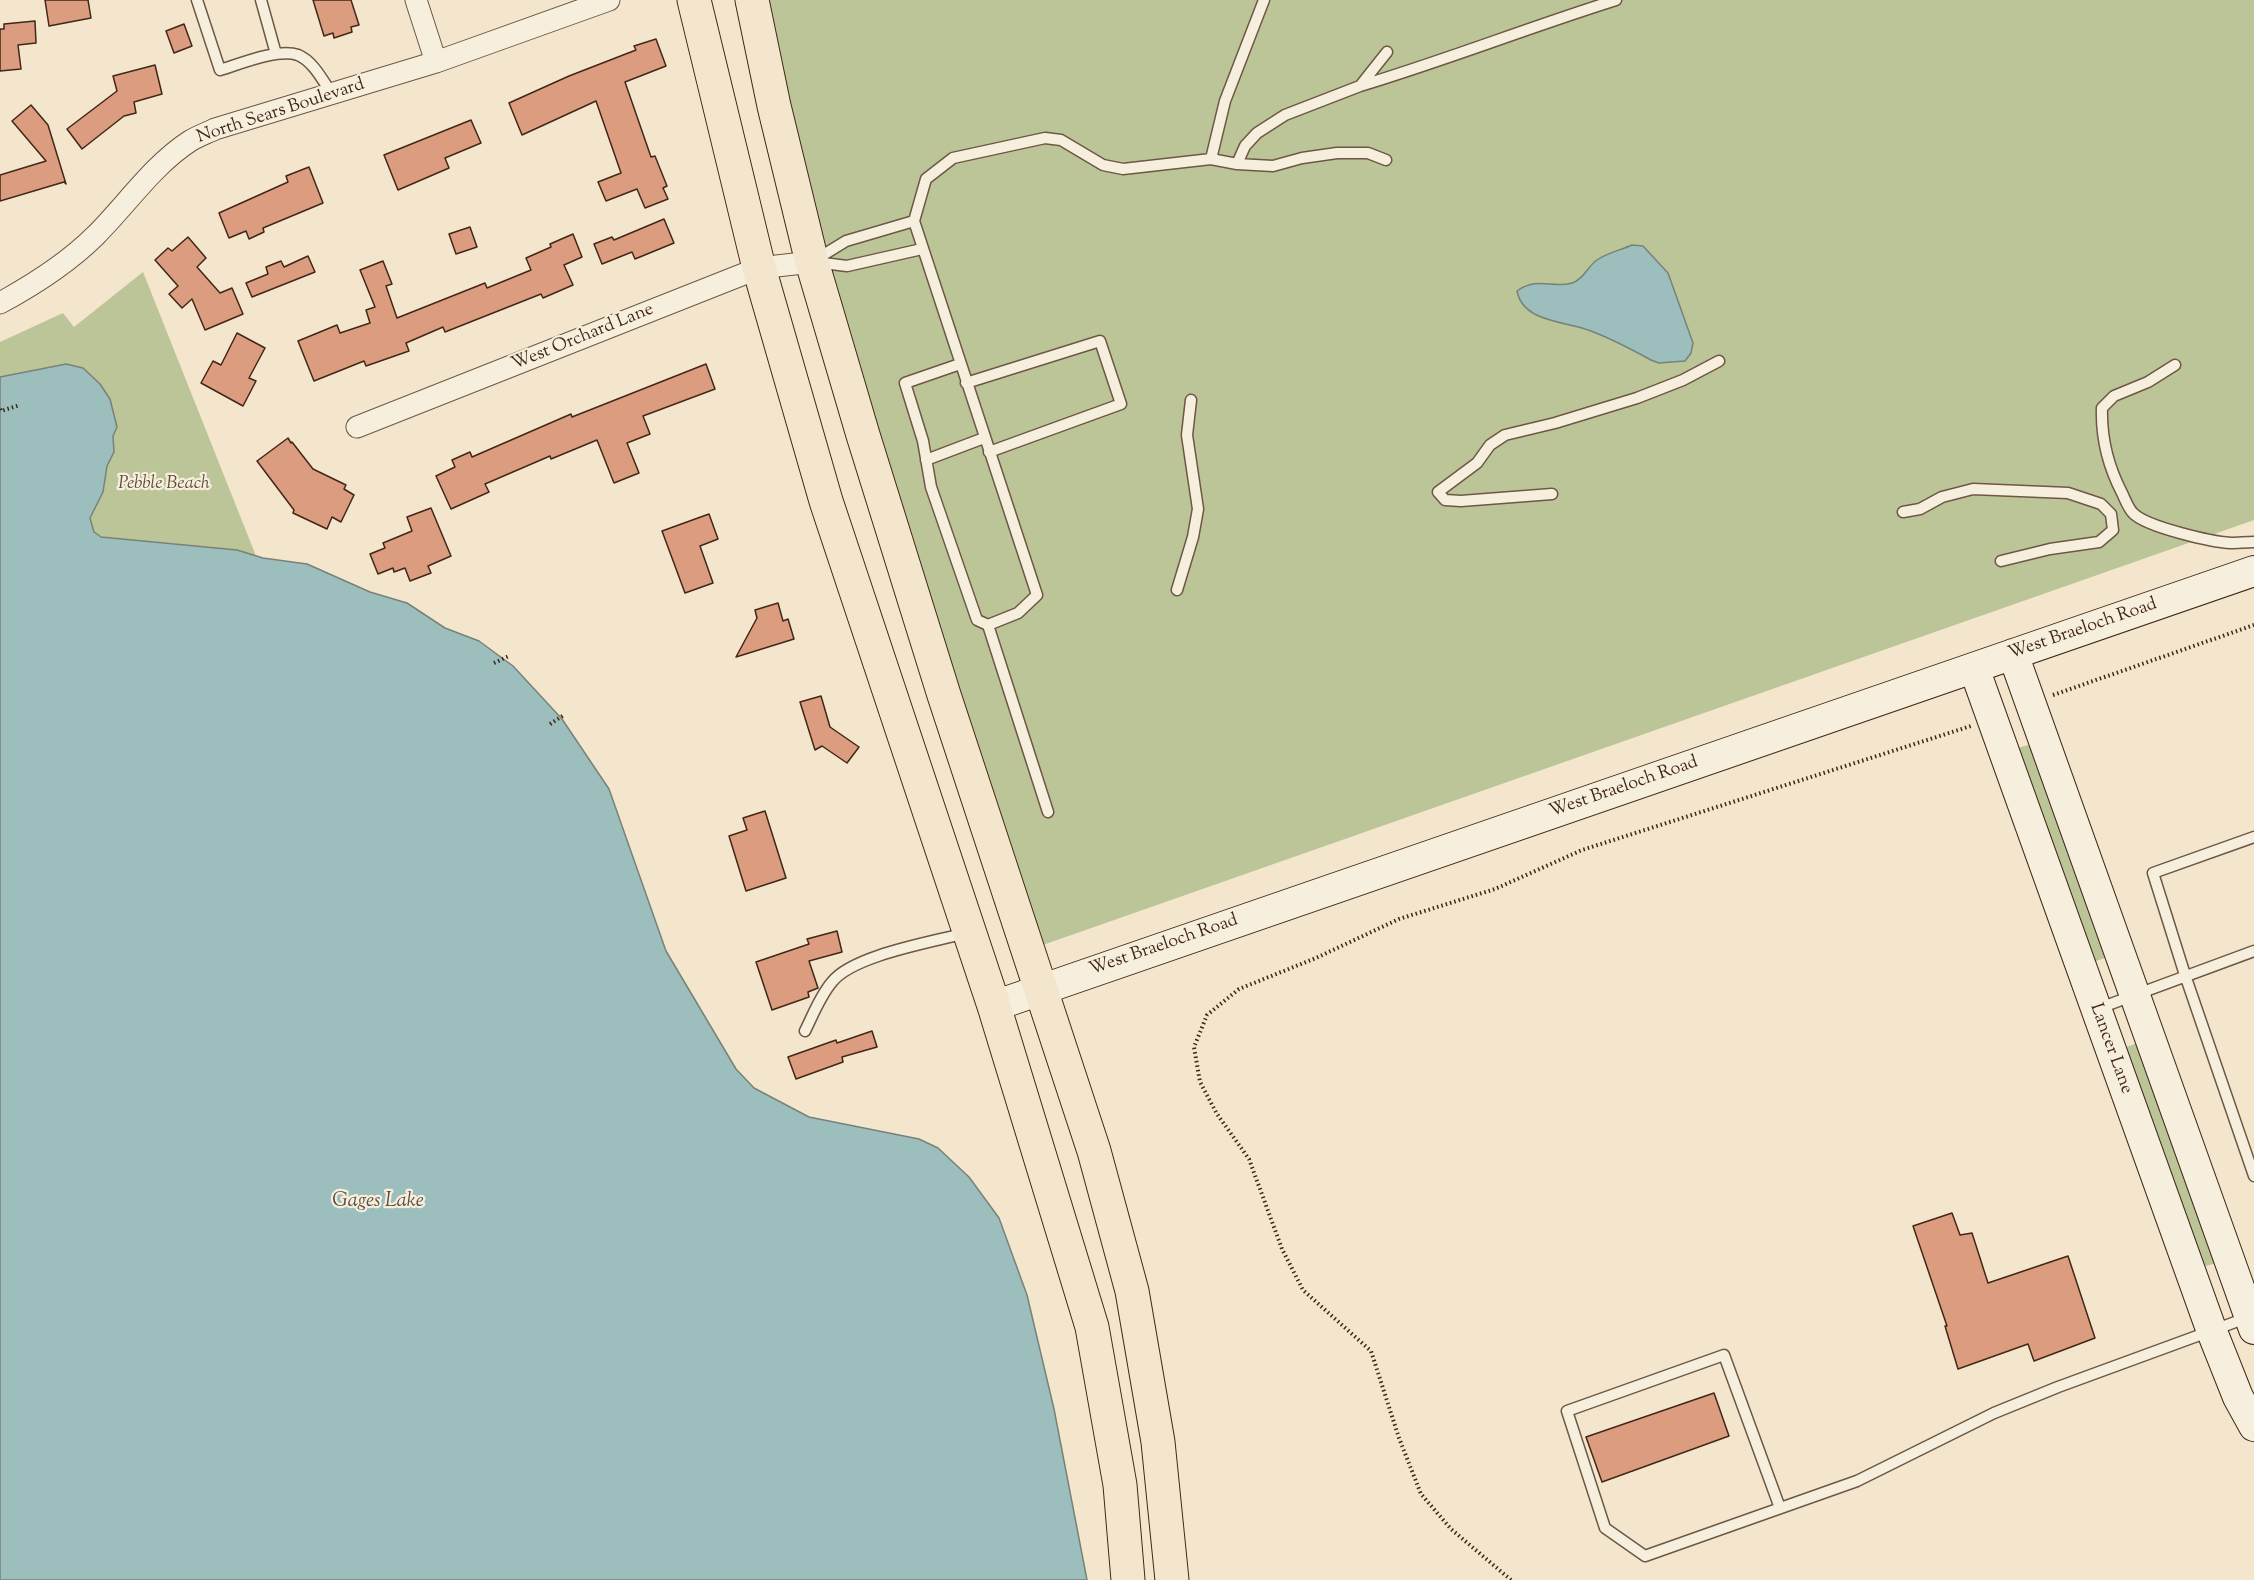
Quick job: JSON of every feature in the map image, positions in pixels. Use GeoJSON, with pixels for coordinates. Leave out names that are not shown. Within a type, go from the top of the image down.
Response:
{"type":"FeatureCollection","features":[{"type":"Feature","properties":{"kind":"main road"},"geometry":{"type":"LineString","coordinates":[[694,0],[759,268],[826,501],[994,1006],[1092,1327],[1120,1485],[1128,1580]]}},
{"type":"Feature","properties":{"kind":"main road"},"geometry":{"type":"LineString","coordinates":[[752,0],[774,106],[812,262],[940,683],[1094,1151],[1132,1291],[1158,1442],[1172,1580]]}},
{"type":"Feature","properties":{"kind":"street"},"geometry":{"type":"LineString","coordinates":[[416,0],[436,62]]}},
{"type":"Feature","properties":{"kind":"street","name":"North Sears Boulevard"},"geometry":{"type":"LineString","coordinates":[[0,303],[52,273],[97,234],[161,166],[190,141],[215,129],[436,62],[609,0]]}},
{"type":"Feature","properties":{"kind":"street","name":"West Orchard Lane"},"geometry":{"type":"LineString","coordinates":[[357,428],[759,268],[812,262]]}},
{"type":"Feature","properties":{"kind":"street","name":"West Braeloch Road"},"geometry":{"type":"LineString","coordinates":[[994,1006],[2254,571]]}},
{"type":"Feature","properties":{"kind":"street"},"geometry":{"type":"LineString","coordinates":[[2013,654],[2253,1320]]}},
{"type":"Feature","properties":{"kind":"street","name":"Lancer Lane"},"geometry":{"type":"LineString","coordinates":[[1974,668],[2211,1329],[2238,1398],[2254,1426]]}},
{"type":"Feature","properties":{"kind":"lane"},"geometry":{"type":"LineString","coordinates":[[197,0],[220,70],[276,54],[298,55],[316,70],[332,94]]}},
{"type":"Feature","properties":{"kind":"lane"},"geometry":{"type":"LineString","coordinates":[[261,0],[276,54]]}},
{"type":"Feature","properties":{"kind":"lane"},"geometry":{"type":"LineString","coordinates":[[1211,159],[1225,101],[1264,0]]}},
{"type":"Feature","properties":{"kind":"lane"},"geometry":{"type":"LineString","coordinates":[[1238,164],[1245,146],[1257,133],[1285,115],[1360,86],[1616,0]]}},
{"type":"Feature","properties":{"kind":"lane"},"geometry":{"type":"LineString","coordinates":[[1360,86],[1388,52]]}},
{"type":"Feature","properties":{"kind":"lane"},"geometry":{"type":"LineString","coordinates":[[960,364],[905,383],[923,441],[931,487],[977,620],[988,625],[1018,613],[1037,595],[914,221],[926,179],[953,158],[1045,138],[1061,140],[1103,165],[1122,169],[1211,159],[1238,164],[1273,166],[1302,158],[1337,153],[1368,153],[1386,160]]}},
{"type":"Feature","properties":{"kind":"lane"},"geometry":{"type":"LineString","coordinates":[[812,262],[846,241],[914,221]]}},
{"type":"Feature","properties":{"kind":"lane"},"geometry":{"type":"LineString","coordinates":[[812,262],[847,266],[922,249]]}},
{"type":"Feature","properties":{"kind":"lane"},"geometry":{"type":"LineString","coordinates":[[966,383],[1100,341],[1121,404],[989,452]]}},
{"type":"Feature","properties":{"kind":"lane"},"geometry":{"type":"LineString","coordinates":[[1552,494],[1461,501],[1445,500],[1438,492],[1477,463],[1490,445],[1505,435],[1555,423],[1637,398],[1683,380],[1719,361]]}},
{"type":"Feature","properties":{"kind":"lane"},"geometry":{"type":"LineString","coordinates":[[2175,365],[2148,382],[2114,396],[2102,408],[2101,426],[2113,475],[2134,514],[2147,522],[2181,533],[2230,543],[2254,542]]}},
{"type":"Feature","properties":{"kind":"lane"},"geometry":{"type":"LineString","coordinates":[[1177,590],[1193,537],[1198,510],[1187,435],[1191,400]]}},
{"type":"Feature","properties":{"kind":"lane"},"geometry":{"type":"LineString","coordinates":[[926,460],[984,438]]}},
{"type":"Feature","properties":{"kind":"lane"},"geometry":{"type":"LineString","coordinates":[[1903,512],[1920,509],[1942,496],[1973,489],[2068,493],[2101,504],[2111,514],[2113,530],[2099,542],[2050,549],[2001,561]]}},
{"type":"Feature","properties":{"kind":"lane"},"geometry":{"type":"LineString","coordinates":[[988,625],[1048,812]]}},
{"type":"Feature","properties":{"kind":"lane"},"geometry":{"type":"LineString","coordinates":[[2254,837],[2153,873],[2185,975],[2254,1176]]}},
{"type":"Feature","properties":{"kind":"lane"},"geometry":{"type":"LineString","coordinates":[[805,1031],[831,982],[848,968],[871,959],[970,933]]}},
{"type":"Feature","properties":{"kind":"lane"},"geometry":{"type":"LineString","coordinates":[[2096,1009],[2254,951]]}},
{"type":"Feature","properties":{"kind":"lane"},"geometry":{"type":"LineString","coordinates":[[1780,1508],[1724,1355],[1567,1411],[1605,1528],[1645,1556],[1857,1481],[1994,1413],[2037,1396],[2211,1329],[2253,1320]]}},
{"type":"Feature","properties":{"kind":"path"},"geometry":{"type":"LineString","coordinates":[[0,408],[1,411],[20,405]]}},
{"type":"Feature","properties":{"kind":"path"},"geometry":{"type":"LineString","coordinates":[[2051,695],[2254,625]]}},
{"type":"Feature","properties":{"kind":"path"},"geometry":{"type":"LineString","coordinates":[[494,663],[509,656]]}},
{"type":"Feature","properties":{"kind":"path"},"geometry":{"type":"LineString","coordinates":[[550,724],[564,715]]}},
{"type":"Feature","properties":{"kind":"path"},"geometry":{"type":"LineString","coordinates":[[1511,1580],[1451,1529],[1421,1494],[1399,1438],[1371,1351],[1303,1290],[1282,1249],[1249,1159],[1217,1114],[1200,1082],[1194,1047],[1207,1015],[1239,989],[1316,958],[1398,919],[1495,889],[1581,850],[1974,725]]}},
{"type":"Feature","properties":{"kind":"green space"},"geometry":{"type":"Polygon","coordinates":[[[753,0],[2254,0],[2254,520],[1040,946],[808,239],[753,0]]]}},
{"type":"Feature","properties":{"kind":"green space","name":"Pebble Beach"},"geometry":{"type":"Polygon","coordinates":[[[143,272],[256,556],[237,550],[101,537],[94,532],[90,518],[103,492],[107,466],[114,452],[113,436],[117,427],[110,399],[83,368],[66,364],[0,377],[0,342],[63,313],[74,327],[143,272]]]}},
{"type":"Feature","properties":{"kind":"green space"},"geometry":{"type":"Polygon","coordinates":[[[2032,744],[2108,957],[2093,962],[2017,748],[2032,744]]]}},
{"type":"Feature","properties":{"kind":"green space"},"geometry":{"type":"Polygon","coordinates":[[[2138,1043],[2217,1263],[2202,1267],[2123,1048],[2138,1043]]]}},
{"type":"Feature","properties":{"kind":"water"},"geometry":{"type":"Polygon","coordinates":[[[1632,245],[1643,246],[1668,273],[1693,343],[1691,353],[1685,361],[1659,363],[1591,331],[1537,315],[1521,301],[1517,291],[1538,283],[1558,285],[1572,283],[1597,260],[1632,245]]]}},
{"type":"Feature","properties":{"kind":"water","name":"Gages Lake"},"geometry":{"type":"Polygon","coordinates":[[[66,364],[83,368],[100,384],[110,399],[117,427],[113,436],[114,452],[107,466],[103,492],[90,518],[94,532],[101,537],[237,550],[263,558],[307,564],[370,592],[407,603],[445,628],[479,641],[513,666],[562,719],[609,789],[666,951],[736,1069],[754,1088],[809,1117],[919,1139],[938,1148],[969,1177],[999,1218],[1027,1295],[1054,1409],[1087,1580],[0,1580],[0,377],[66,364]]]}},
{"type":"Feature","properties":{"kind":"building"},"geometry":{"type":"Polygon","coordinates":[[[45,0],[88,0],[91,18],[49,26],[45,0]]]}},
{"type":"Feature","properties":{"kind":"building"},"geometry":{"type":"Polygon","coordinates":[[[313,0],[351,0],[359,25],[351,27],[352,32],[334,38],[333,33],[324,36],[313,0]]]}},
{"type":"Feature","properties":{"kind":"building"},"geometry":{"type":"Polygon","coordinates":[[[35,21],[36,43],[18,45],[21,69],[0,71],[0,29],[4,29],[4,24],[35,21]]]}},
{"type":"Feature","properties":{"kind":"building"},"geometry":{"type":"Polygon","coordinates":[[[184,24],[192,46],[174,53],[166,31],[184,24]]]}},
{"type":"Feature","properties":{"kind":"building"},"geometry":{"type":"Polygon","coordinates":[[[656,39],[666,66],[625,82],[651,157],[655,156],[667,186],[663,188],[668,199],[645,208],[637,189],[606,201],[598,182],[621,173],[596,101],[522,135],[509,103],[569,76],[636,50],[634,46],[656,39]]]}},
{"type":"Feature","properties":{"kind":"building"},"geometry":{"type":"Polygon","coordinates":[[[155,65],[162,94],[134,102],[136,113],[124,116],[82,149],[67,129],[117,91],[113,76],[155,65]]]}},
{"type":"Feature","properties":{"kind":"building"},"geometry":{"type":"Polygon","coordinates":[[[31,105],[48,125],[66,184],[64,182],[0,201],[0,175],[46,161],[12,121],[31,105]]]}},
{"type":"Feature","properties":{"kind":"building"},"geometry":{"type":"Polygon","coordinates":[[[471,120],[481,143],[445,158],[449,168],[398,190],[384,155],[471,120]]]}},
{"type":"Feature","properties":{"kind":"building"},"geometry":{"type":"Polygon","coordinates":[[[309,167],[323,203],[263,228],[264,232],[249,239],[246,231],[229,238],[219,213],[288,182],[286,176],[309,167]]]}},
{"type":"Feature","properties":{"kind":"building"},"geometry":{"type":"Polygon","coordinates":[[[664,219],[674,243],[635,259],[632,252],[602,264],[594,244],[612,237],[614,240],[664,219]]]}},
{"type":"Feature","properties":{"kind":"building"},"geometry":{"type":"Polygon","coordinates":[[[470,227],[477,247],[456,254],[449,234],[470,227]]]}},
{"type":"Feature","properties":{"kind":"building"},"geometry":{"type":"Polygon","coordinates":[[[573,234],[582,257],[564,265],[573,285],[543,298],[541,294],[445,332],[443,327],[406,343],[409,351],[366,366],[364,361],[314,381],[298,341],[337,325],[340,333],[370,323],[366,310],[375,307],[360,270],[383,261],[392,284],[386,286],[397,318],[485,283],[487,288],[531,270],[526,258],[573,234]]]}},
{"type":"Feature","properties":{"kind":"building"},"geometry":{"type":"Polygon","coordinates":[[[188,237],[206,258],[197,267],[220,293],[232,288],[243,314],[205,330],[192,299],[182,308],[169,294],[178,286],[155,260],[168,248],[172,251],[188,237]]]}},
{"type":"Feature","properties":{"kind":"building"},"geometry":{"type":"Polygon","coordinates":[[[308,256],[315,272],[252,297],[246,283],[268,274],[266,267],[281,261],[284,267],[308,256]]]}},
{"type":"Feature","properties":{"kind":"building"},"geometry":{"type":"Polygon","coordinates":[[[237,333],[265,348],[249,378],[256,381],[243,406],[201,383],[213,361],[221,365],[237,333]]]}},
{"type":"Feature","properties":{"kind":"building"},"geometry":{"type":"Polygon","coordinates":[[[706,364],[715,389],[643,416],[650,434],[627,443],[639,473],[614,483],[597,440],[551,459],[550,456],[485,484],[489,492],[451,509],[436,476],[455,467],[452,460],[470,452],[472,457],[571,414],[572,417],[706,364]]]}},
{"type":"Feature","properties":{"kind":"building"},"geometry":{"type":"Polygon","coordinates":[[[288,438],[313,469],[346,485],[344,489],[354,495],[341,522],[332,517],[327,529],[293,513],[294,510],[257,461],[288,438]]]}},
{"type":"Feature","properties":{"kind":"building"},"geometry":{"type":"Polygon","coordinates":[[[431,508],[451,556],[428,566],[431,573],[410,581],[405,568],[394,572],[393,568],[378,574],[370,554],[385,548],[383,543],[412,531],[407,517],[431,508]]]}},
{"type":"Feature","properties":{"kind":"building"},"geometry":{"type":"Polygon","coordinates":[[[709,514],[718,539],[700,546],[713,583],[685,593],[662,531],[709,514]]]}},
{"type":"Feature","properties":{"kind":"building"},"geometry":{"type":"Polygon","coordinates":[[[778,603],[783,621],[788,619],[794,639],[736,657],[757,618],[755,610],[778,603]]]}},
{"type":"Feature","properties":{"kind":"building"},"geometry":{"type":"Polygon","coordinates":[[[821,696],[830,727],[859,747],[847,763],[822,746],[815,750],[800,702],[821,696]]]}},
{"type":"Feature","properties":{"kind":"building"},"geometry":{"type":"Polygon","coordinates":[[[765,811],[786,878],[746,891],[729,836],[747,830],[743,818],[765,811]]]}},
{"type":"Feature","properties":{"kind":"building"},"geometry":{"type":"Polygon","coordinates":[[[837,931],[842,952],[809,961],[818,988],[808,992],[809,997],[772,1010],[756,962],[809,944],[807,939],[837,931]]]}},
{"type":"Feature","properties":{"kind":"building"},"geometry":{"type":"Polygon","coordinates":[[[872,1031],[877,1047],[842,1057],[843,1062],[796,1079],[788,1057],[836,1040],[837,1043],[872,1031]]]}},
{"type":"Feature","properties":{"kind":"building"},"geometry":{"type":"Polygon","coordinates":[[[1952,1213],[1960,1235],[1972,1233],[1988,1283],[2068,1256],[2095,1338],[2034,1361],[2028,1344],[1958,1369],[1945,1326],[1947,1326],[1913,1226],[1952,1213]]]}},
{"type":"Feature","properties":{"kind":"building"},"geometry":{"type":"Polygon","coordinates":[[[1714,1393],[1729,1436],[1602,1482],[1586,1437],[1714,1393]]]}}]}
